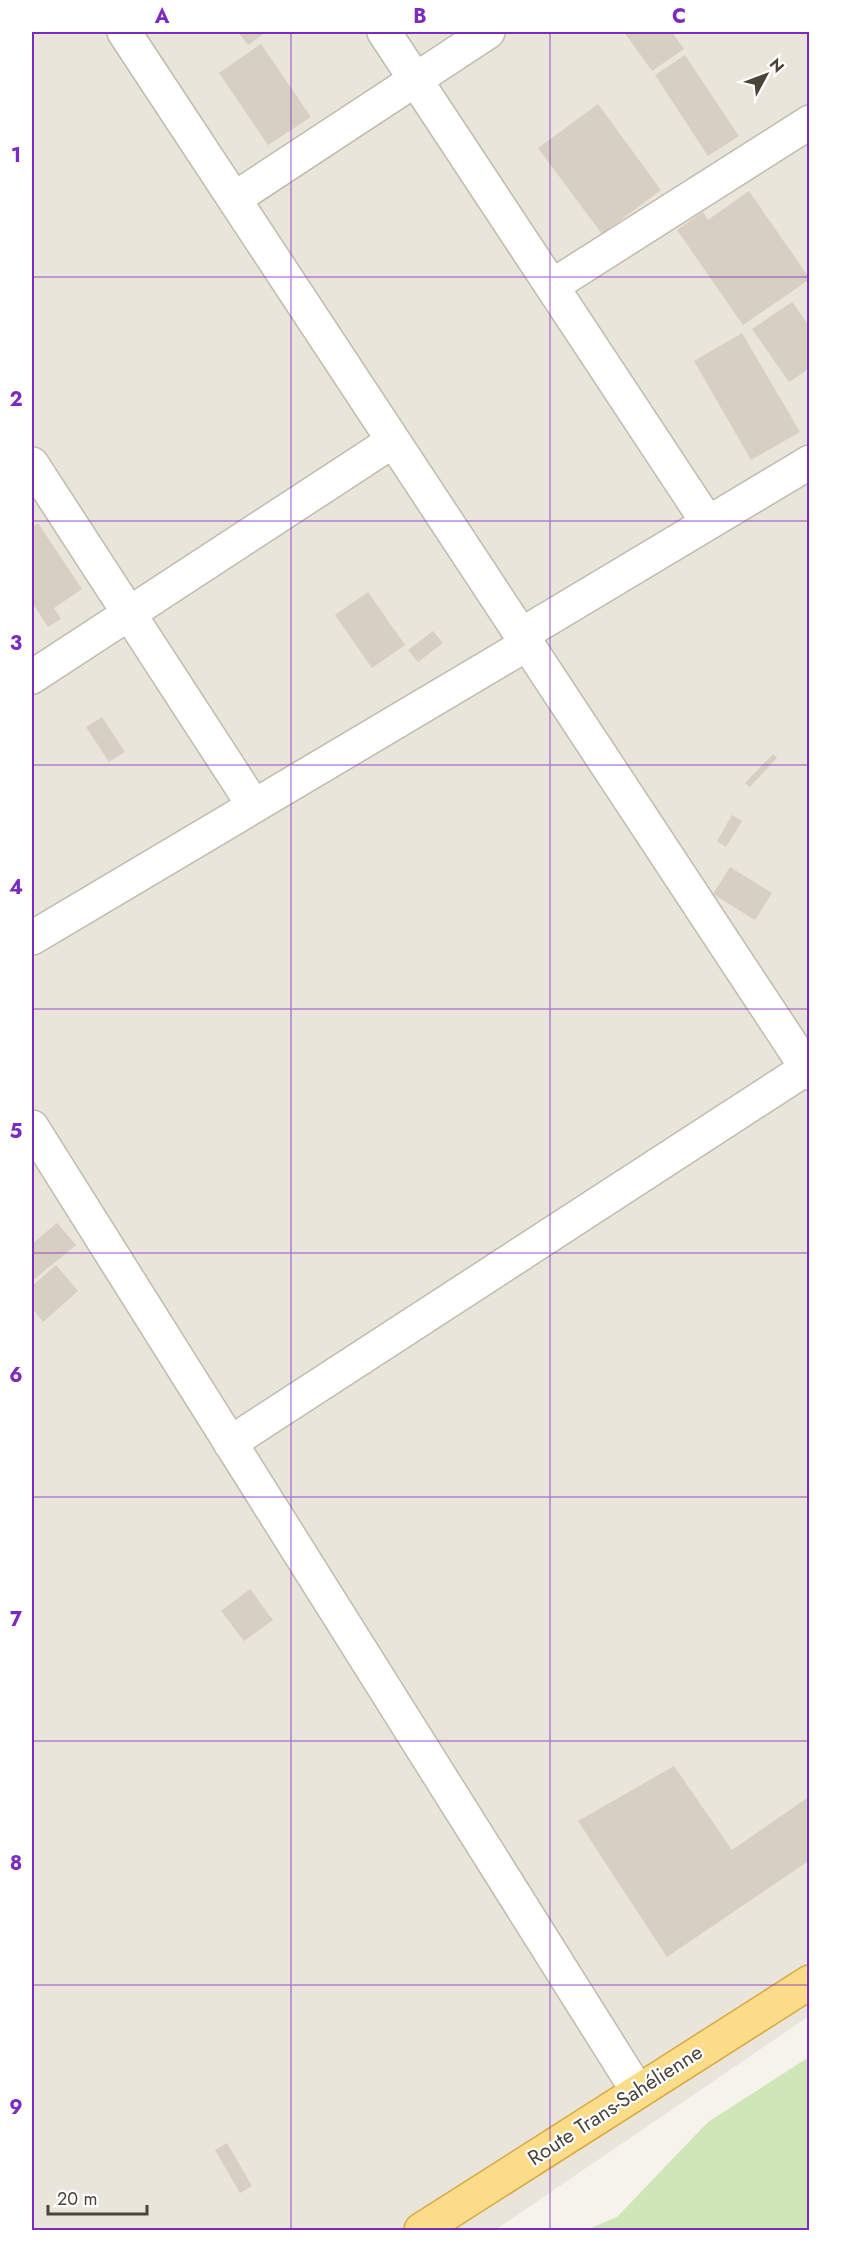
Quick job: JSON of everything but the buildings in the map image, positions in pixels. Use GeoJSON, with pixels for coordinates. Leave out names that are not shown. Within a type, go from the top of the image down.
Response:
{"type":"FeatureCollection","features":[{"type":"Feature","properties":{"kind":"highway","name":"Route Trans-Sahélienne"},"geometry":{"type":"LineString","coordinates":[[421,2230],[637,2090],[810,1982]]}},
{"type":"Feature","properties":{"kind":"street"},"geometry":{"type":"LineString","coordinates":[[124,32],[808,1069],[230,1443]]}},
{"type":"Feature","properties":{"kind":"street"},"geometry":{"type":"LineString","coordinates":[[384,32],[708,522]]}},
{"type":"Feature","properties":{"kind":"street"},"geometry":{"type":"LineString","coordinates":[[234,199],[488,32]]}},
{"type":"Feature","properties":{"kind":"street"},"geometry":{"type":"LineString","coordinates":[[552,286],[810,122]]}},
{"type":"Feature","properties":{"kind":"street"},"geometry":{"type":"LineString","coordinates":[[32,677],[393,441]]}},
{"type":"Feature","properties":{"kind":"street"},"geometry":{"type":"LineString","coordinates":[[32,938],[254,806],[708,522],[810,462]]}},
{"type":"Feature","properties":{"kind":"street"},"geometry":{"type":"LineString","coordinates":[[32,464],[254,806]]}},
{"type":"Feature","properties":{"kind":"street"},"geometry":{"type":"LineString","coordinates":[[32,1127],[637,2090]]}},
{"type":"Feature","properties":{"kind":"shaded area"},"geometry":{"type":"Polygon","coordinates":[[[32,32],[809,32],[809,2016],[495,2230],[32,2230],[32,32]]]}},
{"type":"Feature","properties":{"kind":"green space"},"geometry":{"type":"Polygon","coordinates":[[[809,2057],[809,2230],[586,2230],[617,2217],[708,2122],[809,2057]]]}}]}
